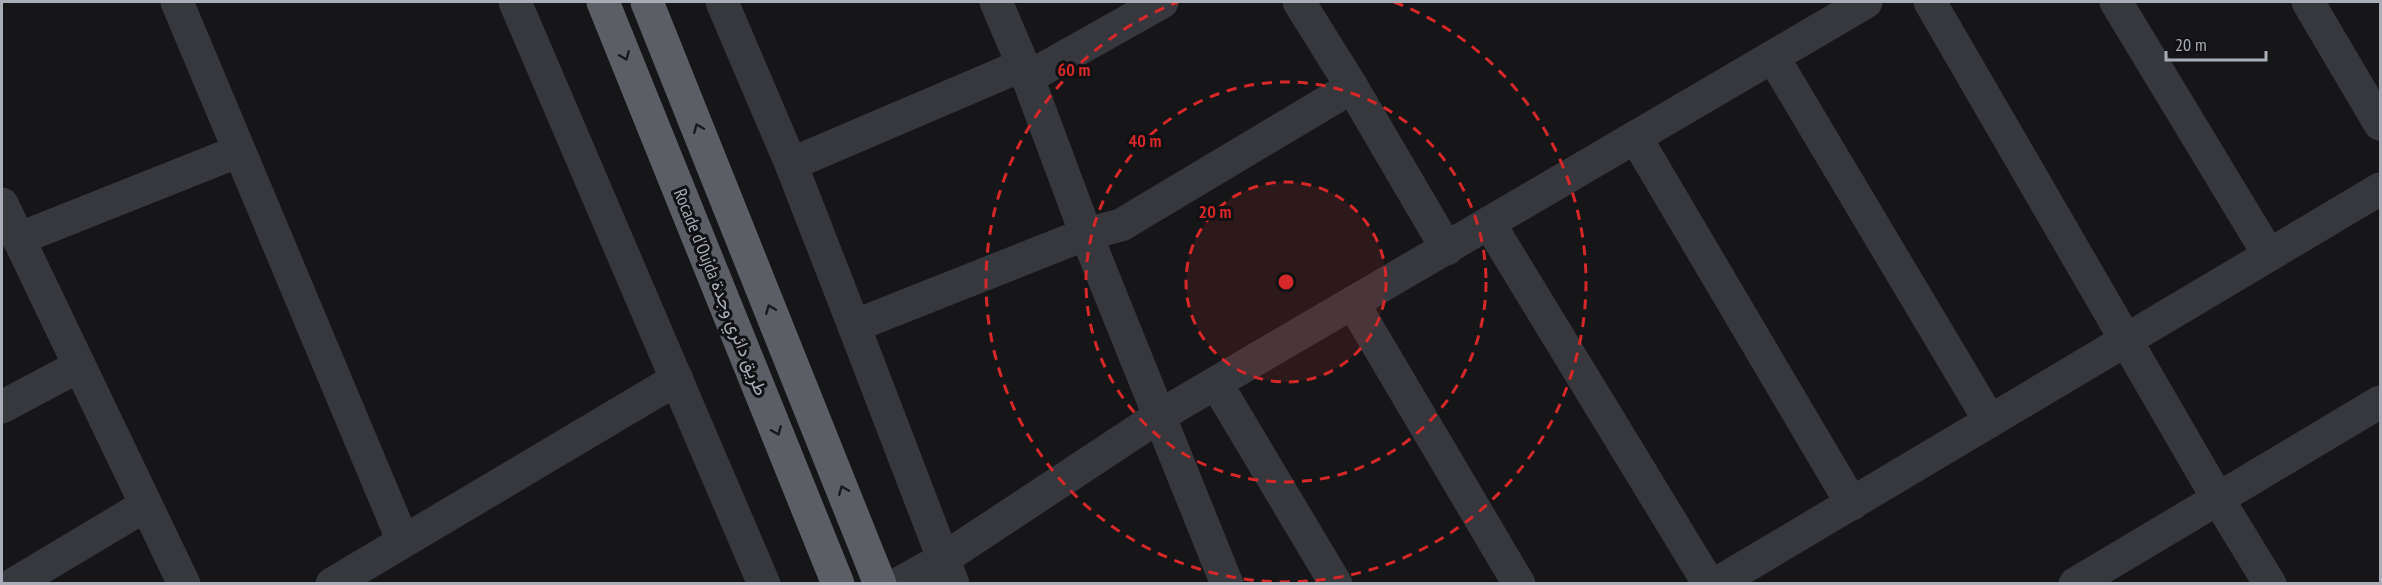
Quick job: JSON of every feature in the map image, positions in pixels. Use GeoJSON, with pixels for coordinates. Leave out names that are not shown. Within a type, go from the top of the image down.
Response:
{"type":"FeatureCollection","features":[{"type":"Feature","properties":{"kind":"highway","name":"Rocade d'Oujda طريق دائري وجدة"},"geometry":{"type":"LineString","coordinates":[[603,2],[838,584]]}},
{"type":"Feature","properties":{"kind":"highway"},"geometry":{"type":"LineString","coordinates":[[647,2],[880,584]]}},
{"type":"Feature","properties":{"kind":"highway"},"geometry":{"type":"LineString","coordinates":[[826,554],[862,538]]}},
{"type":"Feature","properties":{"kind":"street"},"geometry":{"type":"LineString","coordinates":[[177,2],[403,541]]}},
{"type":"Feature","properties":{"kind":"street"},"geometry":{"type":"LineString","coordinates":[[515,2],[764,584]]}},
{"type":"Feature","properties":{"kind":"street"},"geometry":{"type":"LineString","coordinates":[[723,2],[791,164],[948,571]]}},
{"type":"Feature","properties":{"kind":"street"},"geometry":{"type":"LineString","coordinates":[[996,2],[1086,234],[1161,415],[1227,584]]}},
{"type":"Feature","properties":{"kind":"street"},"geometry":{"type":"LineString","coordinates":[[791,164],[1025,72],[1162,2]]}},
{"type":"Feature","properties":{"kind":"street"},"geometry":{"type":"LineString","coordinates":[[1299,2],[1447,249]]}},
{"type":"Feature","properties":{"kind":"street"},"geometry":{"type":"LineString","coordinates":[[898,584],[948,571],[1161,415],[1866,2]]}},
{"type":"Feature","properties":{"kind":"street"},"geometry":{"type":"LineString","coordinates":[[1930,2],[2218,500],[2270,584]]}},
{"type":"Feature","properties":{"kind":"street"},"geometry":{"type":"LineString","coordinates":[[2116,2],[2269,255]]}},
{"type":"Feature","properties":{"kind":"street"},"geometry":{"type":"LineString","coordinates":[[2308,2],[2380,124]]}},
{"type":"Feature","properties":{"kind":"street"},"geometry":{"type":"LineString","coordinates":[[1773,57],[1990,421]]}},
{"type":"Feature","properties":{"kind":"street"},"geometry":{"type":"LineString","coordinates":[[854,326],[1086,234],[1121,225],[1352,87]]}},
{"type":"Feature","properties":{"kind":"street"},"geometry":{"type":"LineString","coordinates":[[1636,138],[1852,504]]}},
{"type":"Feature","properties":{"kind":"street"},"geometry":{"type":"LineString","coordinates":[[18,239],[239,151]]}},
{"type":"Feature","properties":{"kind":"street"},"geometry":{"type":"LineString","coordinates":[[1716,584],[2380,189]]}},
{"type":"Feature","properties":{"kind":"street"},"geometry":{"type":"LineString","coordinates":[[2,204],[184,584]]}},
{"type":"Feature","properties":{"kind":"street"},"geometry":{"type":"LineString","coordinates":[[1489,223],[1709,584]]}},
{"type":"Feature","properties":{"kind":"street"},"geometry":{"type":"LineString","coordinates":[[1353,303],[1519,584]]}},
{"type":"Feature","properties":{"kind":"street"},"geometry":{"type":"LineString","coordinates":[[2,407],[79,366]]}},
{"type":"Feature","properties":{"kind":"street"},"geometry":{"type":"LineString","coordinates":[[332,584],[677,379]]}},
{"type":"Feature","properties":{"kind":"street"},"geometry":{"type":"LineString","coordinates":[[1216,383],[1336,584]]}},
{"type":"Feature","properties":{"kind":"street"},"geometry":{"type":"LineString","coordinates":[[2075,584],[2380,402]]}},
{"type":"Feature","properties":{"kind":"street"},"geometry":{"type":"LineString","coordinates":[[14,584],[146,505]]}}]}
